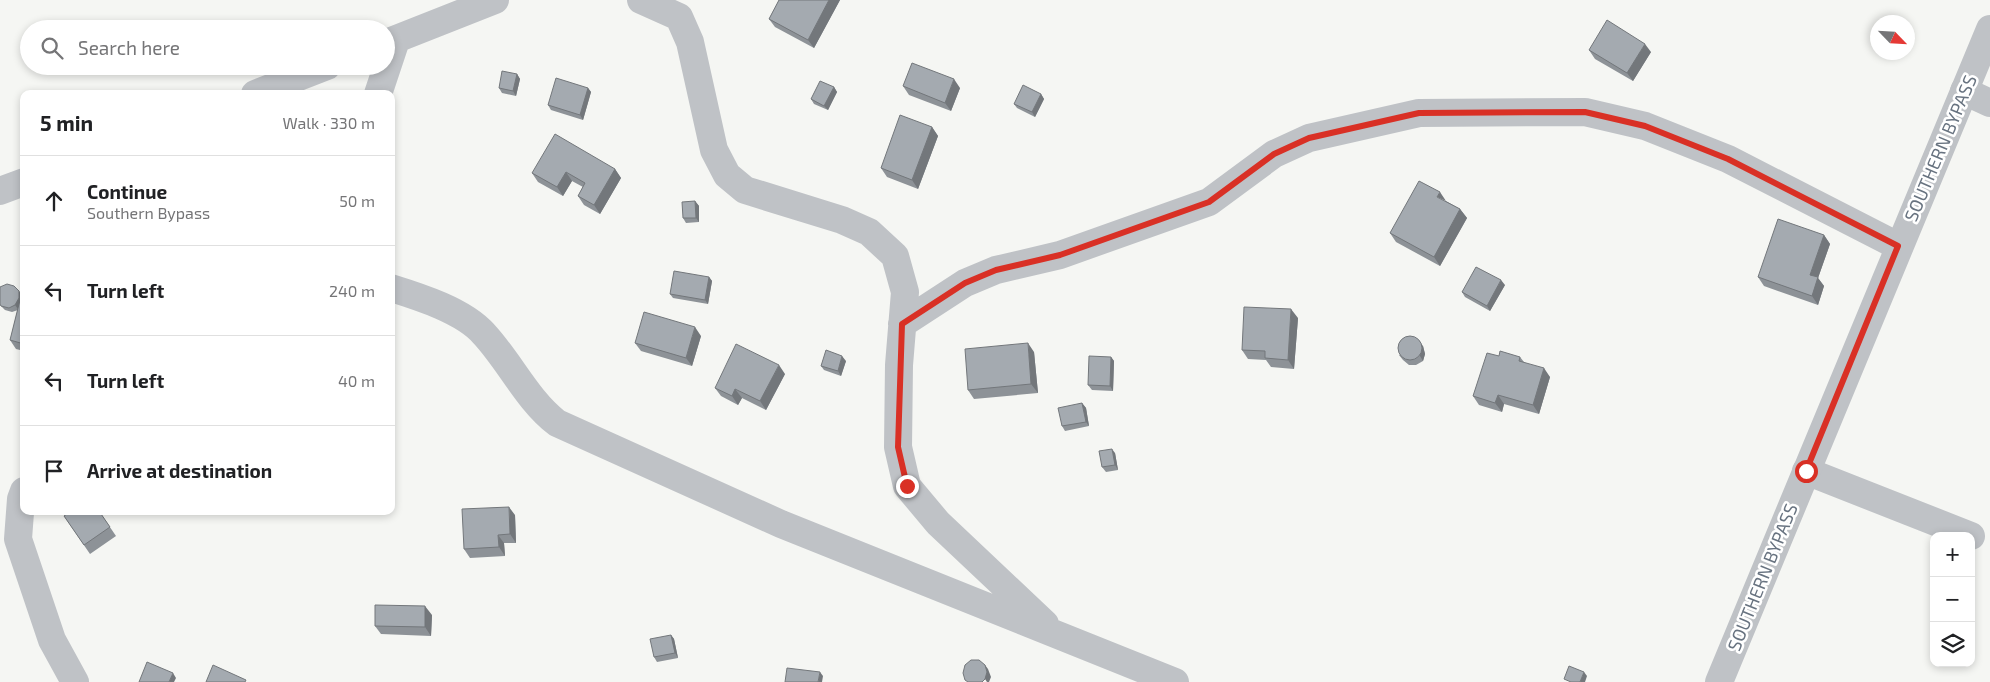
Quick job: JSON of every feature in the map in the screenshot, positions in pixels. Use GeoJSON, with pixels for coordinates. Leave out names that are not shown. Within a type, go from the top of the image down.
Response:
{"type":"FeatureCollection","features":[{"type":"Feature","properties":{"kind":"street"},"geometry":{"type":"LineString","coordinates":[[395,40],[495,0]]}},
{"type":"Feature","properties":{"kind":"street"},"geometry":{"type":"LineString","coordinates":[[641,0],[679,17],[690,42],[714,150],[727,175],[745,190],[842,220],[869,232],[895,256],[905,292],[902,324],[898,447],[907,486],[938,523],[1058,636]]}},
{"type":"Feature","properties":{"kind":"street","name":"SOUTHERN BYPASS"},"geometry":{"type":"LineString","coordinates":[[1719,682],[1898,246],[1990,29]]}},
{"type":"Feature","properties":{"kind":"street"},"geometry":{"type":"LineString","coordinates":[[265,90],[304,75]]}},
{"type":"Feature","properties":{"kind":"street"},"geometry":{"type":"LineString","coordinates":[[379,90],[383,75]]}},
{"type":"Feature","properties":{"kind":"street"},"geometry":{"type":"LineString","coordinates":[[1964,91],[1990,103]]}},
{"type":"Feature","properties":{"kind":"street"},"geometry":{"type":"LineString","coordinates":[[902,324],[965,283],[996,270],[1060,255],[1209,202],[1274,154],[1309,138],[1419,113],[1585,112],[1645,126],[1728,159],[1898,246]]}},
{"type":"Feature","properties":{"kind":"street"},"geometry":{"type":"LineString","coordinates":[[0,191],[20,184]]}},
{"type":"Feature","properties":{"kind":"street"},"geometry":{"type":"LineString","coordinates":[[395,290],[455,313],[483,332],[544,413],[557,423],[781,524],[1175,682]]}},
{"type":"Feature","properties":{"kind":"street"},"geometry":{"type":"LineString","coordinates":[[1806,471],[1961,532]]}},
{"type":"Feature","properties":{"kind":"street"},"geometry":{"type":"LineString","coordinates":[[20,512],[18,539],[52,640],[75,682]]}},
{"type":"Feature","properties":{"kind":"street"},"geometry":{"type":"LineString","coordinates":[[1975,537],[1990,543]]}},
{"type":"Feature","properties":{"kind":"building"},"geometry":{"type":"Polygon","coordinates":[[[779,0],[829,0],[808,40],[769,19],[779,0]]]}},
{"type":"Feature","properties":{"kind":"building"},"geometry":{"type":"Polygon","coordinates":[[[1607,20],[1645,44],[1627,73],[1589,50],[1607,20]]]}},
{"type":"Feature","properties":{"kind":"building"},"geometry":{"type":"Polygon","coordinates":[[[912,63],[954,79],[945,103],[903,86],[912,63]]]}},
{"type":"Feature","properties":{"kind":"building"},"geometry":{"type":"Polygon","coordinates":[[[502,71],[517,74],[513,91],[499,88],[502,71]]]}},
{"type":"Feature","properties":{"kind":"building"},"geometry":{"type":"Polygon","coordinates":[[[556,78],[588,88],[580,115],[548,105],[556,78]]]}},
{"type":"Feature","properties":{"kind":"building"},"geometry":{"type":"Polygon","coordinates":[[[820,81],[834,87],[824,106],[811,99],[820,81]]]}},
{"type":"Feature","properties":{"kind":"building"},"geometry":{"type":"Polygon","coordinates":[[[1023,85],[1041,94],[1032,112],[1014,104],[1023,85]]]}},
{"type":"Feature","properties":{"kind":"building"},"geometry":{"type":"Polygon","coordinates":[[[900,115],[932,127],[912,180],[881,168],[900,115]]]}},
{"type":"Feature","properties":{"kind":"building"},"geometry":{"type":"Polygon","coordinates":[[[555,134],[615,169],[594,205],[578,196],[585,183],[566,172],[557,187],[532,173],[555,134]]]}},
{"type":"Feature","properties":{"kind":"building"},"geometry":{"type":"Polygon","coordinates":[[[1419,181],[1440,192],[1437,197],[1460,209],[1434,257],[1390,233],[1419,181]]]}},
{"type":"Feature","properties":{"kind":"building"},"geometry":{"type":"Polygon","coordinates":[[[695,201],[696,218],[683,218],[682,202],[695,201]]]}},
{"type":"Feature","properties":{"kind":"building"},"geometry":{"type":"Polygon","coordinates":[[[1778,219],[1824,235],[1810,275],[1818,277],[1812,296],[1758,277],[1778,219]]]}},
{"type":"Feature","properties":{"kind":"building"},"geometry":{"type":"Polygon","coordinates":[[[1476,267],[1501,280],[1487,306],[1462,292],[1476,267]]]}},
{"type":"Feature","properties":{"kind":"building"},"geometry":{"type":"Polygon","coordinates":[[[674,271],[709,277],[705,300],[670,294],[674,271]]]}},
{"type":"Feature","properties":{"kind":"building"},"geometry":{"type":"Polygon","coordinates":[[[7,284],[14,286],[19,291],[19,298],[15,305],[9,308],[0,304],[0,287],[7,284]]]}},
{"type":"Feature","properties":{"kind":"building"},"geometry":{"type":"Polygon","coordinates":[[[20,300],[20,343],[10,340],[20,300]]]}},
{"type":"Feature","properties":{"kind":"building"},"geometry":{"type":"Polygon","coordinates":[[[1244,307],[1291,309],[1288,360],[1265,358],[1265,351],[1242,350],[1244,307]]]}},
{"type":"Feature","properties":{"kind":"building"},"geometry":{"type":"Polygon","coordinates":[[[644,312],[695,327],[686,358],[635,343],[644,312]]]}},
{"type":"Feature","properties":{"kind":"building"},"geometry":{"type":"Polygon","coordinates":[[[1410,336],[1415,337],[1421,343],[1421,353],[1415,359],[1410,360],[1405,359],[1399,353],[1398,348],[1399,343],[1405,337],[1410,336]]]}},
{"type":"Feature","properties":{"kind":"building"},"geometry":{"type":"Polygon","coordinates":[[[1028,343],[1031,384],[968,390],[965,349],[1028,343]]]}},
{"type":"Feature","properties":{"kind":"building"},"geometry":{"type":"Polygon","coordinates":[[[736,344],[779,365],[760,401],[735,389],[732,396],[715,388],[736,344]]]}},
{"type":"Feature","properties":{"kind":"building"},"geometry":{"type":"Polygon","coordinates":[[[826,350],[842,356],[838,371],[821,366],[826,350]]]}},
{"type":"Feature","properties":{"kind":"building"},"geometry":{"type":"Polygon","coordinates":[[[1500,351],[1520,357],[1519,361],[1544,368],[1533,405],[1498,395],[1495,403],[1473,396],[1487,353],[1499,356],[1500,351]]]}},
{"type":"Feature","properties":{"kind":"building"},"geometry":{"type":"Polygon","coordinates":[[[1089,356],[1111,357],[1110,386],[1088,385],[1089,356]]]}},
{"type":"Feature","properties":{"kind":"building"},"geometry":{"type":"Polygon","coordinates":[[[1082,403],[1086,422],[1062,426],[1058,408],[1082,403]]]}},
{"type":"Feature","properties":{"kind":"building"},"geometry":{"type":"Polygon","coordinates":[[[1112,449],[1115,465],[1102,467],[1099,451],[1112,449]]]}},
{"type":"Feature","properties":{"kind":"building"},"geometry":{"type":"Polygon","coordinates":[[[509,507],[510,534],[498,535],[499,547],[464,549],[462,509],[509,507]]]}},
{"type":"Feature","properties":{"kind":"building"},"geometry":{"type":"Polygon","coordinates":[[[102,515],[110,527],[84,545],[64,516],[102,515]]]}},
{"type":"Feature","properties":{"kind":"building"},"geometry":{"type":"Polygon","coordinates":[[[375,605],[425,606],[425,627],[375,626],[375,605]]]}},
{"type":"Feature","properties":{"kind":"building"},"geometry":{"type":"Polygon","coordinates":[[[671,635],[675,653],[654,657],[650,639],[671,635]]]}},
{"type":"Feature","properties":{"kind":"building"},"geometry":{"type":"Polygon","coordinates":[[[971,660],[979,660],[985,665],[987,672],[982,682],[968,682],[965,680],[963,673],[965,665],[971,660]]]}},
{"type":"Feature","properties":{"kind":"building"},"geometry":{"type":"Polygon","coordinates":[[[147,662],[173,673],[169,682],[139,682],[147,662]]]}},
{"type":"Feature","properties":{"kind":"building"},"geometry":{"type":"Polygon","coordinates":[[[213,665],[246,680],[245,682],[206,682],[213,665]]]}},
{"type":"Feature","properties":{"kind":"building"},"geometry":{"type":"Polygon","coordinates":[[[1569,666],[1584,672],[1580,682],[1571,682],[1564,679],[1569,666]]]}},
{"type":"Feature","properties":{"kind":"building"},"geometry":{"type":"Polygon","coordinates":[[[787,668],[820,672],[818,682],[785,682],[787,668]]]}},
{"type":"Feature","properties":{"kind":"route"},"geometry":{"type":"LineString","coordinates":[[907,486],[898,447],[899,365],[902,324],[965,283],[996,270],[1060,255],[1209,202],[1244,174],[1274,154],[1309,138],[1419,113],[1585,112],[1645,126],[1728,159],[1898,246],[1806,471]]}}]}
